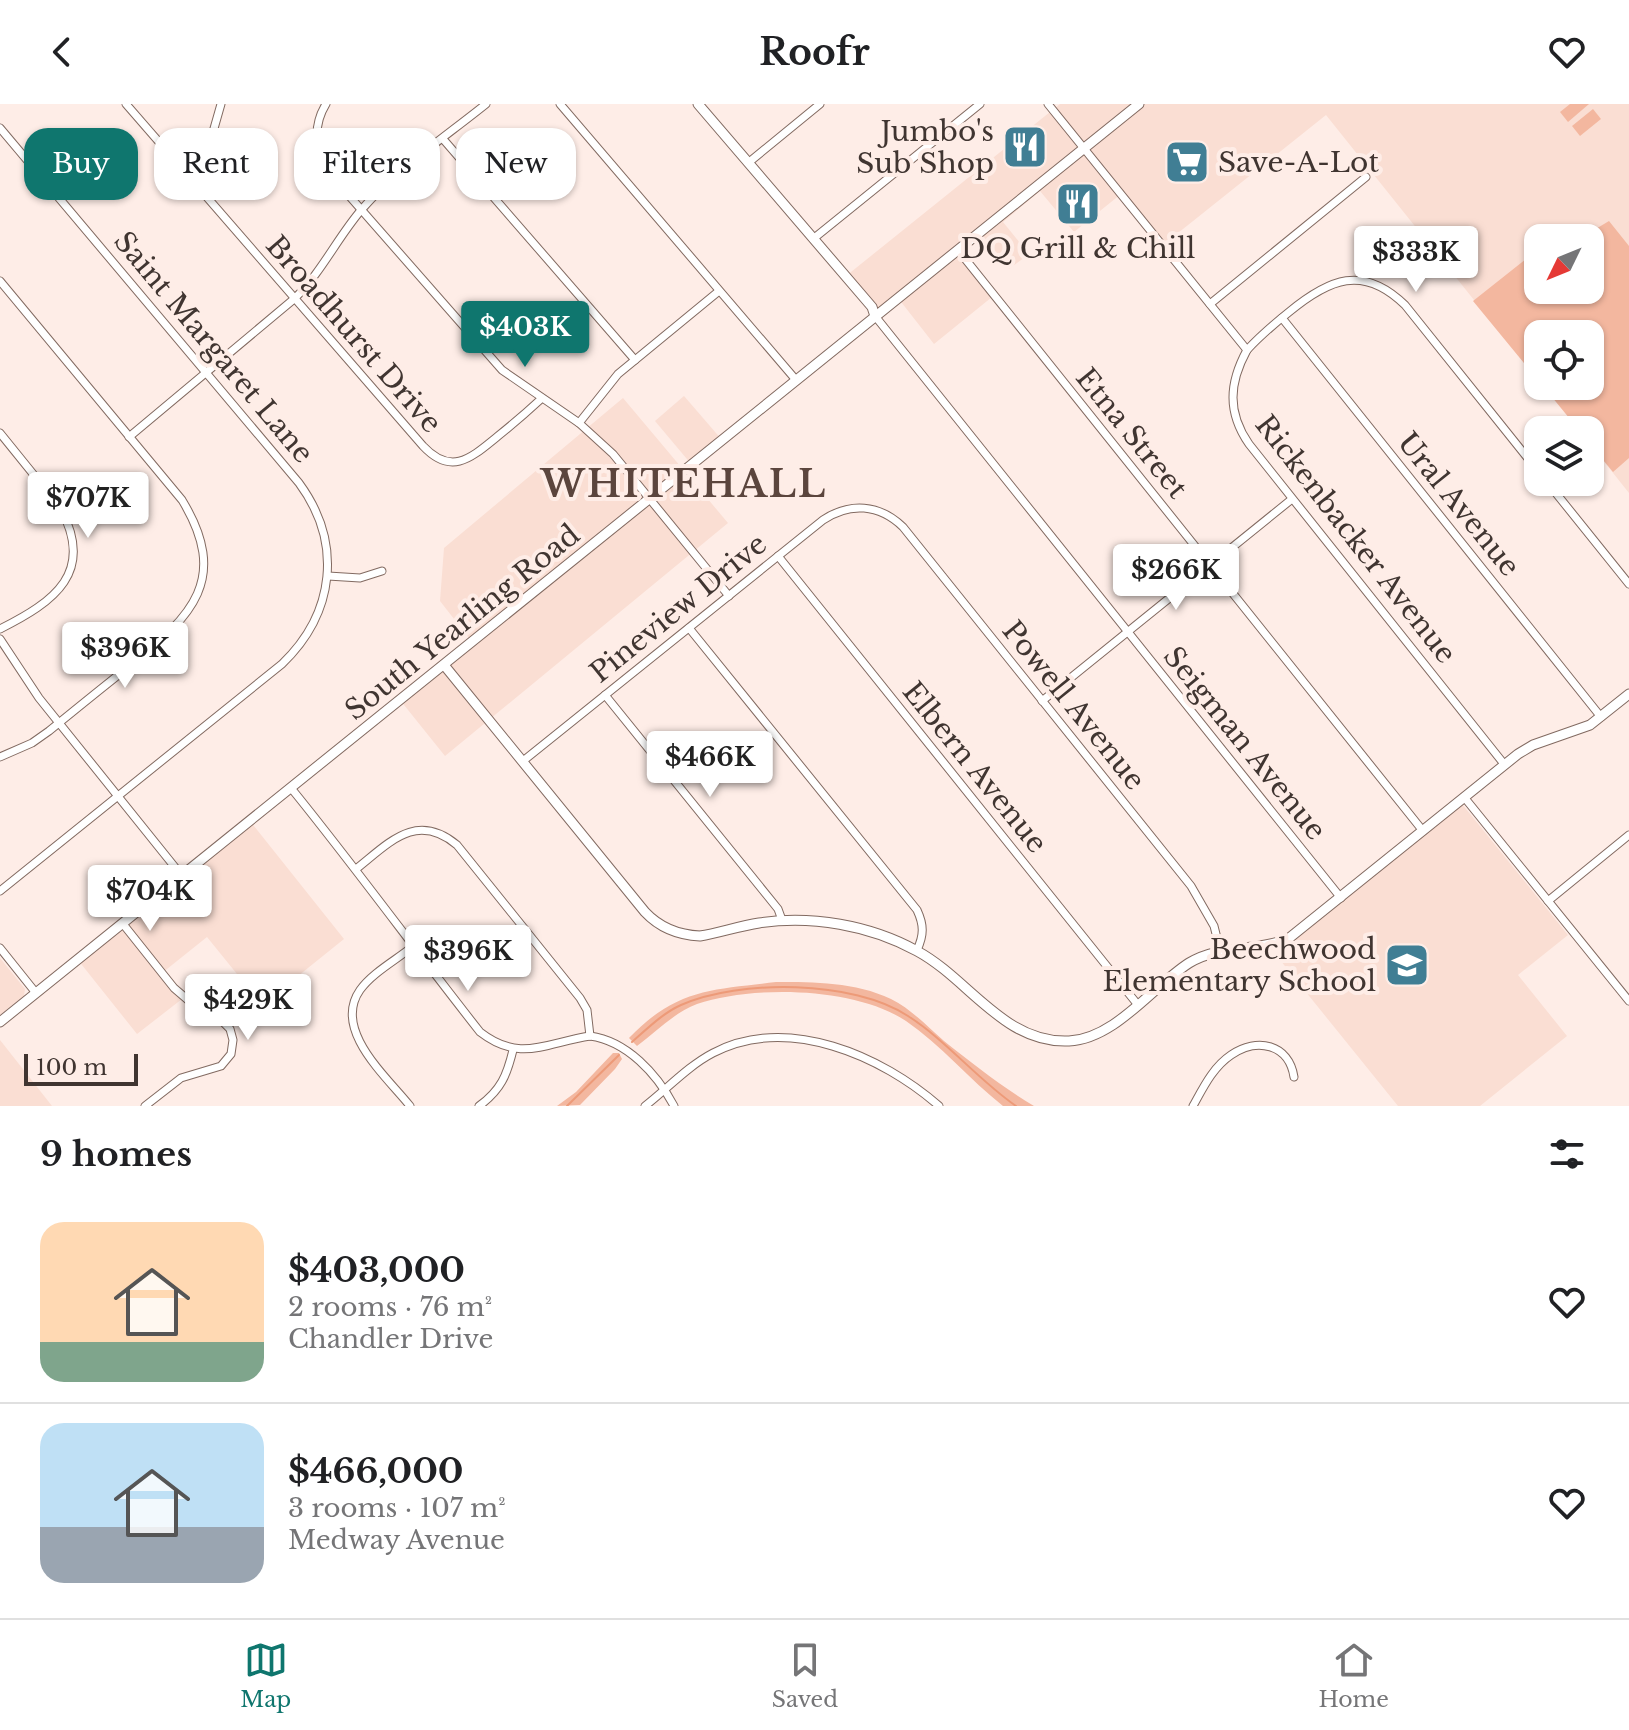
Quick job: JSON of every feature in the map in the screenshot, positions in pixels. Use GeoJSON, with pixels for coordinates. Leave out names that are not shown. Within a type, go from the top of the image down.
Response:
{"type":"FeatureCollection","features":[{"type":"Feature","properties":{"kind":"street","name":"Broadhurst Drive"},"geometry":{"type":"LineString","coordinates":[[126,104],[154,136]]}},
{"type":"Feature","properties":{"kind":"street"},"geometry":{"type":"LineString","coordinates":[[214,128],[221,104]]}},
{"type":"Feature","properties":{"kind":"street"},"geometry":{"type":"LineString","coordinates":[[326,104],[316,133],[323,165],[486,354],[516,382],[579,423],[613,454],[729,596]]}},
{"type":"Feature","properties":{"kind":"street"},"geometry":{"type":"LineString","coordinates":[[129,437],[294,299],[328,260],[361,210],[486,104]]}},
{"type":"Feature","properties":{"kind":"street"},"geometry":{"type":"LineString","coordinates":[[560,104],[796,380]]}},
{"type":"Feature","properties":{"kind":"street"},"geometry":{"type":"LineString","coordinates":[[698,104],[872,307],[875,316]]}},
{"type":"Feature","properties":{"kind":"street"},"geometry":{"type":"LineString","coordinates":[[748,163],[820,104]]}},
{"type":"Feature","properties":{"kind":"street"},"geometry":{"type":"LineString","coordinates":[[813,239],[980,104]]}},
{"type":"Feature","properties":{"kind":"street"},"geometry":{"type":"LineString","coordinates":[[1048,104],[1247,350],[1311,294],[1331,284],[1355,281],[1386,290],[1405,305],[1524,454]]}},
{"type":"Feature","properties":{"kind":"street","name":"South Yearling Road"},"geometry":{"type":"LineString","coordinates":[[0,1022],[1139,104]]}},
{"type":"Feature","properties":{"kind":"street","name":"Saint Margaret Lane"},"geometry":{"type":"LineString","coordinates":[[0,128],[308,495],[325,536],[328,576],[319,613],[295,651],[0,891]]}},
{"type":"Feature","properties":{"kind":"street"},"geometry":{"type":"LineString","coordinates":[[443,139],[635,360]]}},
{"type":"Feature","properties":{"kind":"street"},"geometry":{"type":"LineString","coordinates":[[1210,304],[1366,177]]}},
{"type":"Feature","properties":{"kind":"street","name":"Broadhurst Drive"},"geometry":{"type":"LineString","coordinates":[[209,200],[436,458],[449,462],[467,459],[541,399]]}},
{"type":"Feature","properties":{"kind":"street","name":"Etna Street"},"geometry":{"type":"LineString","coordinates":[[958,250],[1423,831]]}},
{"type":"Feature","properties":{"kind":"street"},"geometry":{"type":"LineString","coordinates":[[0,281],[182,500],[200,537],[202,577],[191,608],[176,628],[32,743],[0,757]]}},
{"type":"Feature","properties":{"kind":"street"},"geometry":{"type":"LineString","coordinates":[[579,423],[605,389],[635,360],[719,291]]}},
{"type":"Feature","properties":{"kind":"street","name":"Seigman Avenue"},"geometry":{"type":"LineString","coordinates":[[875,316],[1341,898]]}},
{"type":"Feature","properties":{"kind":"street","name":"Ural Avenue"},"geometry":{"type":"LineString","coordinates":[[1282,318],[1601,717]]}},
{"type":"Feature","properties":{"kind":"street","name":"Rickenbacker Avenue"},"geometry":{"type":"LineString","coordinates":[[1247,350],[1233,381],[1234,414],[1249,444],[1504,764]]}},
{"type":"Feature","properties":{"kind":"street"},"geometry":{"type":"LineString","coordinates":[[0,433],[59,506],[73,543],[69,572],[60,590],[39,609],[0,629]]}},
{"type":"Feature","properties":{"kind":"street"},"geometry":{"type":"LineString","coordinates":[[1558,496],[1629,584]]}},
{"type":"Feature","properties":{"kind":"street"},"geometry":{"type":"LineString","coordinates":[[1042,701],[1292,499]]}},
{"type":"Feature","properties":{"kind":"street","name":"Pineview Drive"},"geometry":{"type":"LineString","coordinates":[[523,761],[832,514],[844,509],[868,508]]}},
{"type":"Feature","properties":{"kind":"street","name":"Powell Avenue"},"geometry":{"type":"LineString","coordinates":[[868,508],[887,514],[903,527],[1191,886],[1214,926],[1220,950]]}},
{"type":"Feature","properties":{"kind":"street","name":"Elbern Avenue"},"geometry":{"type":"LineString","coordinates":[[778,556],[1138,1005]]}},
{"type":"Feature","properties":{"kind":"street"},"geometry":{"type":"LineString","coordinates":[[328,576],[360,578],[382,571]]}},
{"type":"Feature","properties":{"kind":"street"},"geometry":{"type":"LineString","coordinates":[[689,628],[917,910],[923,925],[917,950]]}},
{"type":"Feature","properties":{"kind":"street"},"geometry":{"type":"LineString","coordinates":[[0,639],[25,680],[182,876]]}},
{"type":"Feature","properties":{"kind":"street"},"geometry":{"type":"LineString","coordinates":[[444,665],[645,912],[664,927],[677,933],[700,936],[782,920],[813,921],[854,928],[917,950],[1012,1026],[1034,1037],[1069,1041],[1102,1031],[1190,963],[1220,950],[1274,945],[1288,939],[1504,764],[1533,745],[1579,731],[1629,694]]}},
{"type":"Feature","properties":{"kind":"street"},"geometry":{"type":"LineString","coordinates":[[605,695],[778,909],[782,920]]}},
{"type":"Feature","properties":{"kind":"street"},"geometry":{"type":"LineString","coordinates":[[291,788],[480,1032],[495,1044],[513,1050],[590,1036],[622,1046],[639,1061],[674,1106]]}},
{"type":"Feature","properties":{"kind":"street"},"geometry":{"type":"LineString","coordinates":[[1464,797],[1629,1001]]}},
{"type":"Feature","properties":{"kind":"street"},"geometry":{"type":"LineString","coordinates":[[356,869],[406,833],[427,830],[448,838],[457,845],[580,998],[587,1010],[590,1036]]}},
{"type":"Feature","properties":{"kind":"street"},"geometry":{"type":"LineString","coordinates":[[1548,901],[1629,835]]}},
{"type":"Feature","properties":{"kind":"street"},"geometry":{"type":"LineString","coordinates":[[123,924],[174,988],[220,1019],[230,1029],[233,1040],[231,1054],[221,1066],[181,1078],[145,1106]]}},
{"type":"Feature","properties":{"kind":"street"},"geometry":{"type":"LineString","coordinates":[[410,1106],[363,1047],[352,1026],[351,1015],[359,991],[412,947]]}},
{"type":"Feature","properties":{"kind":"street"},"geometry":{"type":"LineString","coordinates":[[0,948],[36,993]]}},
{"type":"Feature","properties":{"kind":"street"},"geometry":{"type":"LineString","coordinates":[[645,1106],[700,1061],[723,1049],[759,1041],[790,1039],[856,1053],[884,1066],[939,1106]]}},
{"type":"Feature","properties":{"kind":"street"},"geometry":{"type":"LineString","coordinates":[[1193,1106],[1211,1075],[1231,1055],[1242,1049],[1257,1046],[1283,1051],[1292,1062],[1294,1077]]}},
{"type":"Feature","properties":{"kind":"street"},"geometry":{"type":"LineString","coordinates":[[479,1106],[501,1087],[513,1050]]}},
{"type":"Feature","properties":{"kind":"shaded area"},"geometry":{"type":"Polygon","coordinates":[[[1060,104],[1629,104],[1629,493],[1604,462],[1604,416],[1568,416],[1554,400],[1604,400],[1604,320],[1524,320],[1524,362],[1326,115],[1163,245],[1121,194],[1074,232],[1040,191],[1003,222],[1029,254],[1009,269],[980,232],[956,251],[992,297],[934,344],[898,298],[877,314],[846,276],[1060,104]]]}},
{"type":"Feature","properties":{"kind":"shaded area"},"geometry":{"type":"Polygon","coordinates":[[[1570,104],[1589,104],[1568,122],[1560,112],[1570,104]]]}},
{"type":"Feature","properties":{"kind":"shaded area"},"geometry":{"type":"Polygon","coordinates":[[[1593,109],[1601,119],[1580,136],[1572,126],[1593,109]]]}},
{"type":"Feature","properties":{"kind":"shaded area"},"geometry":{"type":"Polygon","coordinates":[[[1609,221],[1629,246],[1629,458],[1613,472],[1604,461],[1604,416],[1568,416],[1554,400],[1604,400],[1604,320],[1524,320],[1524,363],[1473,301],[1524,261],[1524,304],[1604,304],[1604,224],[1609,221]]]}},
{"type":"Feature","properties":{"kind":"shaded area"},"geometry":{"type":"Polygon","coordinates":[[[684,396],[722,440],[692,465],[655,421],[684,396]]]}},
{"type":"Feature","properties":{"kind":"shaded area"},"geometry":{"type":"Polygon","coordinates":[[[623,398],[728,523],[445,756],[400,700],[472,642],[440,601],[444,548],[623,398]]]}},
{"type":"Feature","properties":{"kind":"shaded area","name":"Beechwood Elementary School"},"geometry":{"type":"Polygon","coordinates":[[[1462,804],[1568,935],[1518,975],[1567,1036],[1480,1106],[1398,1106],[1276,955],[1462,804]]]}},
{"type":"Feature","properties":{"kind":"shaded area"},"geometry":{"type":"Polygon","coordinates":[[[250,821],[344,939],[262,1005],[207,937],[162,973],[182,999],[137,1034],[78,960],[250,821]]]}},
{"type":"Feature","properties":{"kind":"shaded area"},"geometry":{"type":"Polygon","coordinates":[[[0,958],[25,989],[24,996],[0,1015],[0,958]]]}},
{"type":"Feature","properties":{"kind":"shaded area"},"geometry":{"type":"Polygon","coordinates":[[[776,982],[849,986],[891,999],[988,1075],[1034,1106],[1003,1106],[906,1021],[860,1001],[832,996],[775,992],[720,998],[681,1012],[637,1046],[629,1038],[663,1009],[680,1000],[714,990],[776,982]]]}},
{"type":"Feature","properties":{"kind":"shaded area"},"geometry":{"type":"Polygon","coordinates":[[[0,1040],[52,1106],[0,1106],[0,1040]]]}},
{"type":"Feature","properties":{"kind":"shaded area"},"geometry":{"type":"Polygon","coordinates":[[[613,1053],[619,1053],[622,1059],[580,1105],[557,1106],[576,1092],[613,1053]]]}},
{"type":"Feature","properties":{"kind":"waterway"},"geometry":{"type":"LineString","coordinates":[[632,1042],[668,1012],[705,997],[764,988],[828,990],[858,995],[908,1016],[1016,1106]]}},
{"type":"Feature","properties":{"kind":"waterway"},"geometry":{"type":"LineString","coordinates":[[567,1106],[619,1055]]}},
{"type":"Feature","properties":{"kind":"place","name":"Jumbo's Sub Shop"},"geometry":{"type":"Point","coordinates":[1025,147]}},
{"type":"Feature","properties":{"kind":"place","name":"Save-A-Lot"},"geometry":{"type":"Point","coordinates":[1187,162]}},
{"type":"Feature","properties":{"kind":"place","name":"DQ Grill & Chill"},"geometry":{"type":"Point","coordinates":[1078,204]}},
{"type":"Feature","properties":{"kind":"place","name":"Beechwood Elementary School"},"geometry":{"type":"Point","coordinates":[1407,965]}},
{"type":"Feature","properties":{"kind":"district","name":"WHITEHALL"},"geometry":{"type":"Point","coordinates":[684,484]}}]}
